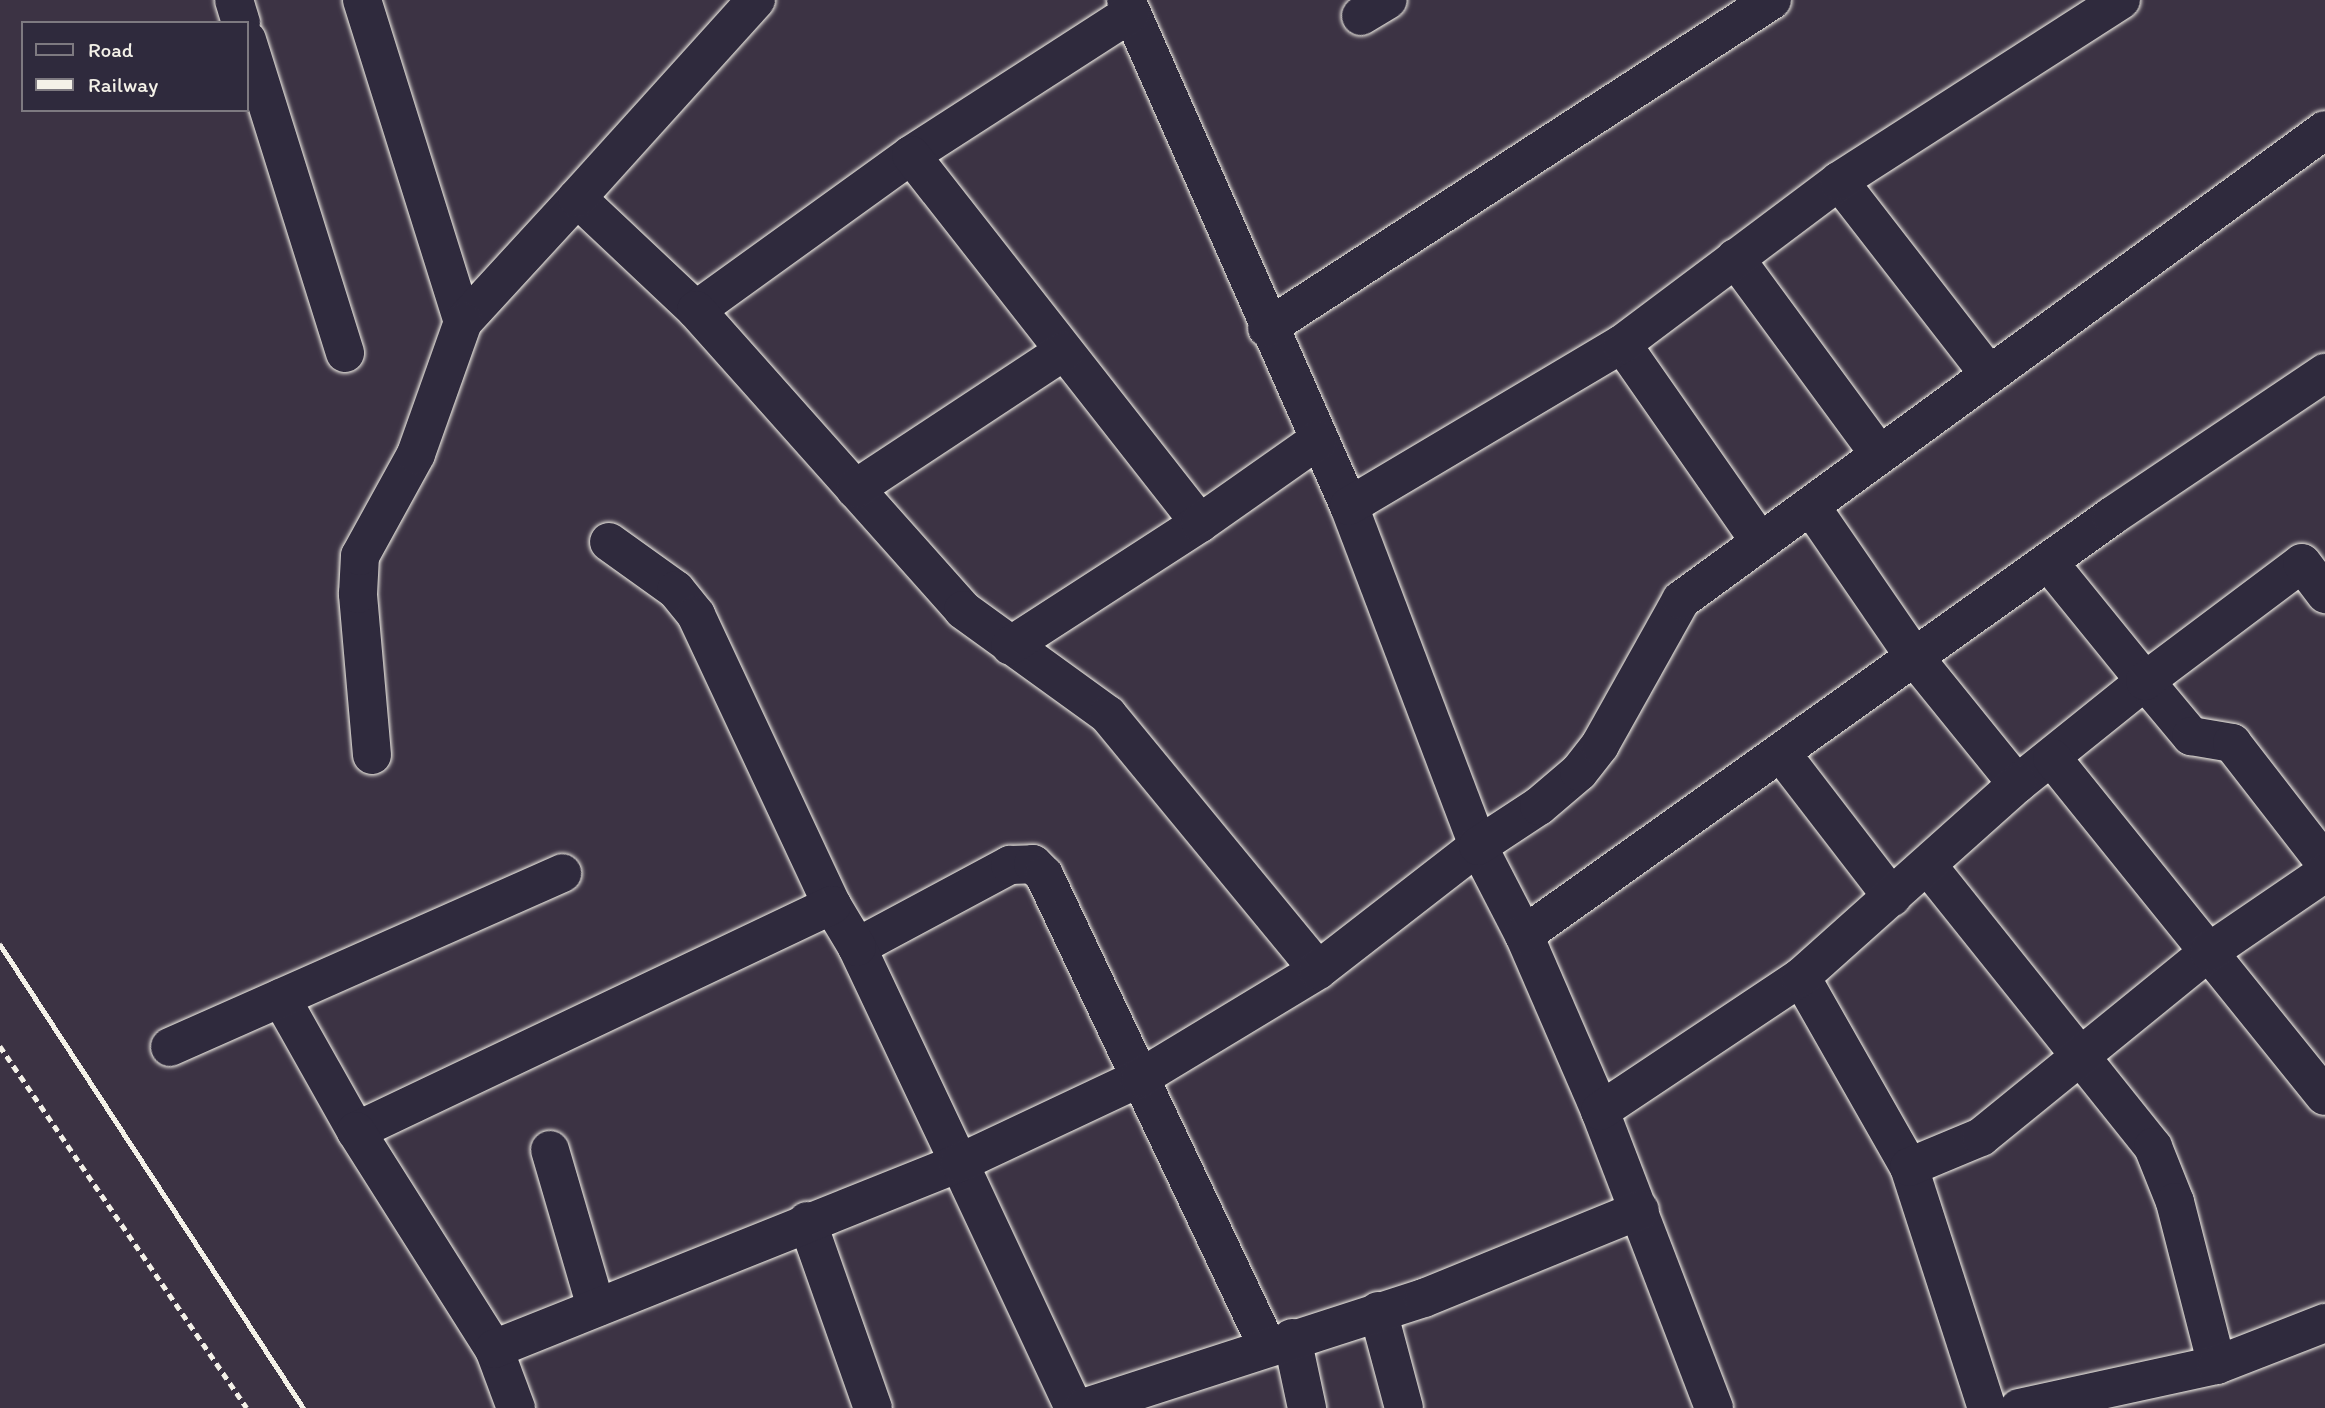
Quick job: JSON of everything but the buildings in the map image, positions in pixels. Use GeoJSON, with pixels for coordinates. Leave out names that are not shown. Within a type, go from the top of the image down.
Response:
{"type":"FeatureCollection","features":[{"type":"Feature","properties":{"kind":"street"},"geometry":{"type":"LineString","coordinates":[[234,0],[241,21]]}},
{"type":"Feature","properties":{"kind":"street"},"geometry":{"type":"LineString","coordinates":[[362,0],[463,322]]}},
{"type":"Feature","properties":{"kind":"street"},"geometry":{"type":"LineString","coordinates":[[372,755],[358,594],[360,556],[416,454],[463,322],[756,0]]}},
{"type":"Feature","properties":{"kind":"street"},"geometry":{"type":"LineString","coordinates":[[1267,328],[1772,0]]}},
{"type":"Feature","properties":{"kind":"street"},"geometry":{"type":"LineString","coordinates":[[1349,506],[1622,344],[1839,181],[2121,0]]}},
{"type":"Feature","properties":{"kind":"street"},"geometry":{"type":"LineString","coordinates":[[696,310],[911,155],[1129,7],[1267,328],[1349,506],[1478,846],[1524,935],[1600,1111],[1714,1408]]}},
{"type":"Feature","properties":{"kind":"street"},"geometry":{"type":"LineString","coordinates":[[248,43],[345,354]]}},
{"type":"Feature","properties":{"kind":"street"},"geometry":{"type":"LineString","coordinates":[[494,1349],[807,1221],[959,1163],[1140,1078],[1318,970],[1579,772],[1600,745],[1669,615],[1681,600],[1812,508],[1987,372],[2325,130]]}},
{"type":"Feature","properties":{"kind":"street"},"geometry":{"type":"LineString","coordinates":[[911,155],[1200,523]]}},
{"type":"Feature","properties":{"kind":"street"},"geometry":{"type":"LineString","coordinates":[[1839,181],[1987,372]]}},
{"type":"Feature","properties":{"kind":"street"},"geometry":{"type":"LineString","coordinates":[[577,198],[696,310],[963,610],[1108,715],[1318,970]]}},
{"type":"Feature","properties":{"kind":"street"},"geometry":{"type":"LineString","coordinates":[[1735,258],[1879,454]]}},
{"type":"Feature","properties":{"kind":"street"},"geometry":{"type":"LineString","coordinates":[[1622,344],[1760,542]]}},
{"type":"Feature","properties":{"kind":"street"},"geometry":{"type":"LineString","coordinates":[[855,489],[1065,351]]}},
{"type":"Feature","properties":{"kind":"street"},"geometry":{"type":"LineString","coordinates":[[1524,935],[1915,658],[2325,373]]}},
{"type":"Feature","properties":{"kind":"street"},"geometry":{"type":"LineString","coordinates":[[1010,646],[1200,523],[1318,440]]}},
{"type":"Feature","properties":{"kind":"street"},"geometry":{"type":"LineString","coordinates":[[1812,508],[1915,658],[2017,784]]}},
{"type":"Feature","properties":{"kind":"street"},"geometry":{"type":"LineString","coordinates":[[609,542],[676,590],[696,615],[832,905],[857,947],[1074,1408]]}},
{"type":"Feature","properties":{"kind":"street"},"geometry":{"type":"LineString","coordinates":[[1600,1111],[1801,977],[2017,784],[2145,681],[2314,555],[2325,594]]}},
{"type":"Feature","properties":{"kind":"street"},"geometry":{"type":"LineString","coordinates":[[2050,564],[2191,736],[2232,743],[2325,863]]}},
{"type":"Feature","properties":{"kind":"street"},"geometry":{"type":"LineString","coordinates":[[1781,753],[1892,897]]}},
{"type":"Feature","properties":{"kind":"street"},"geometry":{"type":"LineString","coordinates":[[2052,758],[2325,1096]]}},
{"type":"Feature","properties":{"kind":"street"},"geometry":{"type":"LineString","coordinates":[[857,947],[1010,865],[1034,864],[1044,875],[1140,1078],[1279,1342],[1307,1408]]}},
{"type":"Feature","properties":{"kind":"street"},"geometry":{"type":"LineString","coordinates":[[1928,866],[2153,1147],[2165,1171],[2217,1365]]}},
{"type":"Feature","properties":{"kind":"street"},"geometry":{"type":"LineString","coordinates":[[170,1047],[562,873]]}},
{"type":"Feature","properties":{"kind":"street"},"geometry":{"type":"LineString","coordinates":[[1909,1167],[1981,1137],[2208,952],[2325,873]]}},
{"type":"Feature","properties":{"kind":"street"},"geometry":{"type":"LineString","coordinates":[[356,1131],[832,905]]}},
{"type":"Feature","properties":{"kind":"street"},"geometry":{"type":"LineString","coordinates":[[1801,977],[1909,1167],[1987,1408]]}},
{"type":"Feature","properties":{"kind":"street"},"geometry":{"type":"LineString","coordinates":[[281,998],[356,1131],[494,1349],[516,1408]]}},
{"type":"Feature","properties":{"kind":"street"},"geometry":{"type":"LineString","coordinates":[[550,1150],[596,1307]]}},
{"type":"Feature","properties":{"kind":"street"},"geometry":{"type":"LineString","coordinates":[[1083,1408],[1160,1395],[1279,1342],[1378,1311],[1640,1210]]}},
{"type":"Feature","properties":{"kind":"street"},"geometry":{"type":"LineString","coordinates":[[807,1221],[873,1408]]}},
{"type":"Feature","properties":{"kind":"street"},"geometry":{"type":"LineString","coordinates":[[1378,1311],[1404,1408]]}},
{"type":"Feature","properties":{"kind":"street"},"geometry":{"type":"LineString","coordinates":[[2019,1408],[2217,1365],[2325,1323]]}},
{"type":"Feature","properties":{"kind":"path"},"geometry":{"type":"LineString","coordinates":[[0,1046],[247,1408]]}},
{"type":"Feature","properties":{"kind":"railway"},"geometry":{"type":"LineString","coordinates":[[0,945],[303,1408]]}}]}
